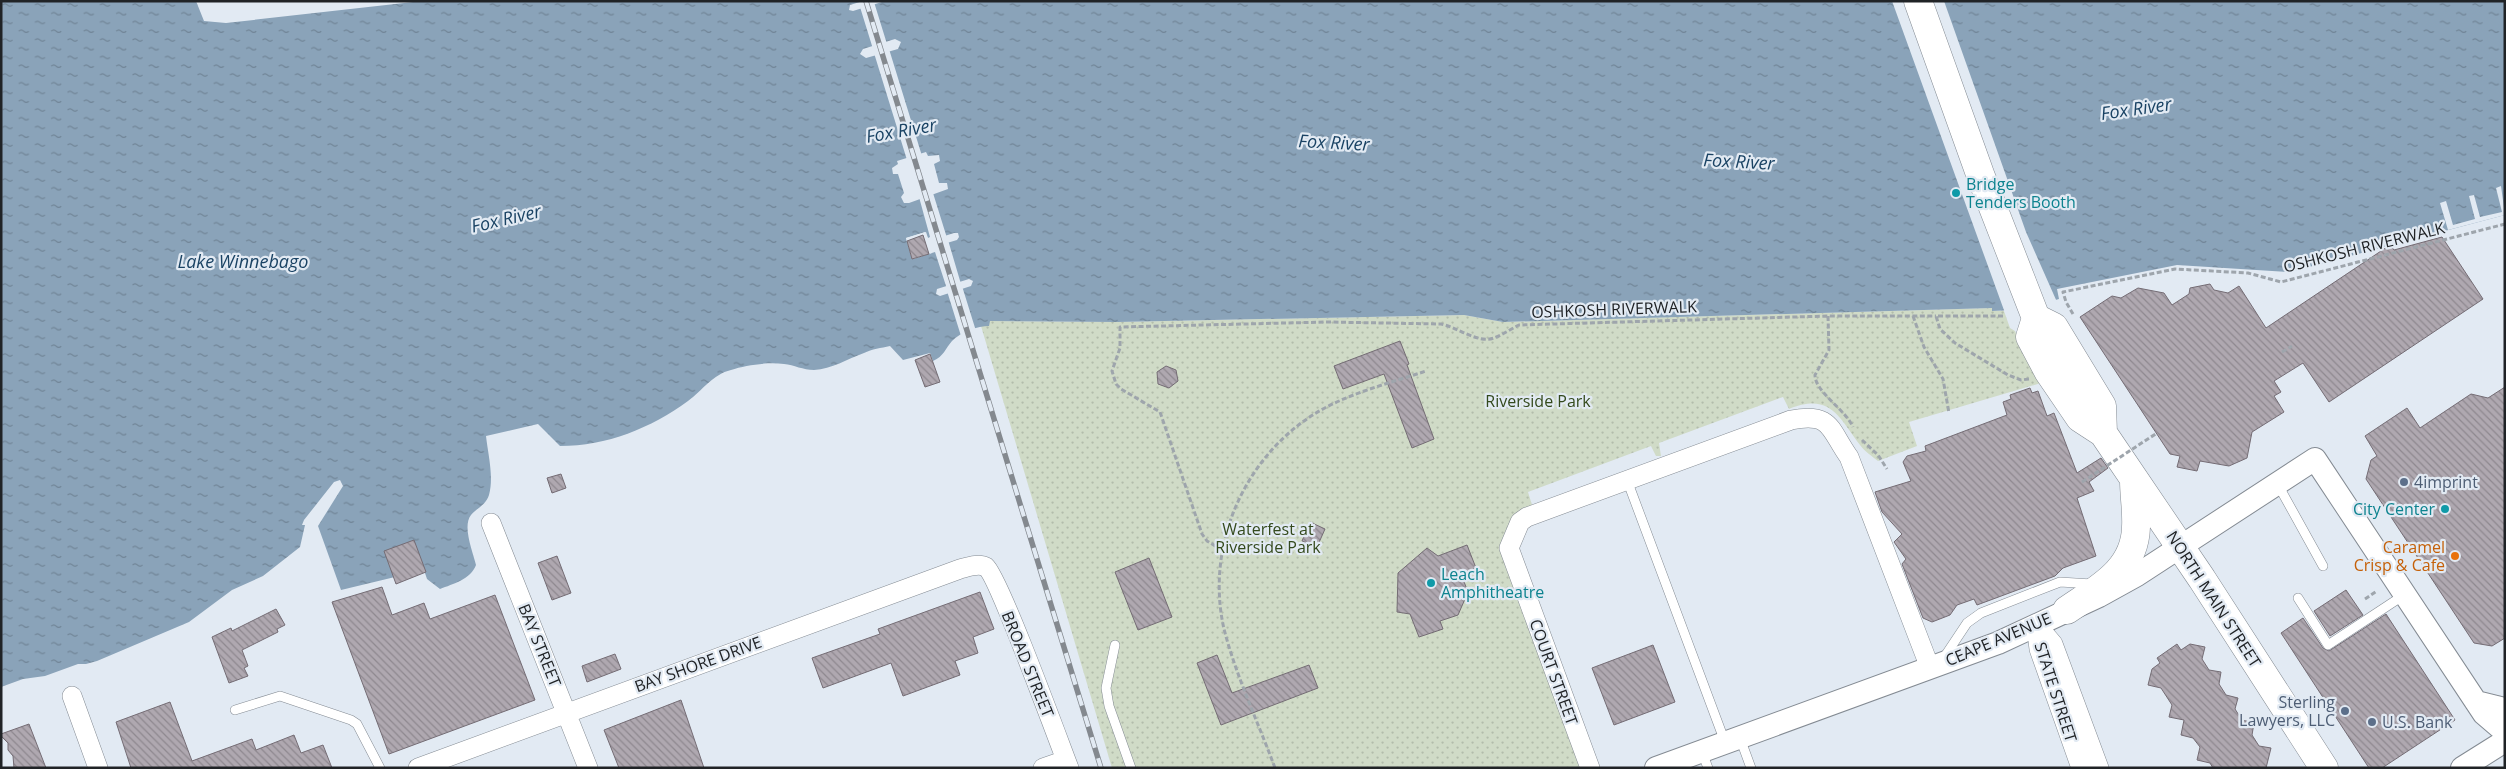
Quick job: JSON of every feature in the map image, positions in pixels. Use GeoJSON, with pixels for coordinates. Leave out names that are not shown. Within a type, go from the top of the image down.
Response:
{"type":"FeatureCollection","features":[{"type":"Feature","properties":{"kind":"main road","name":"NORTH MAIN STREET"},"geometry":{"type":"LineString","coordinates":[[1918,1],[1980,174],[2036,318],[2054,327],[2102,406],[2103,432],[2324,768]]}},
{"type":"Feature","properties":{"kind":"main road"},"geometry":{"type":"LineString","coordinates":[[2067,610],[2112,585],[2131,554],[2136,529],[2134,480]]}},
{"type":"Feature","properties":{"kind":"street"},"geometry":{"type":"LineString","coordinates":[[1627,480],[1791,420],[1816,417],[1823,420],[1831,428],[1849,457],[1935,666]]}},
{"type":"Feature","properties":{"kind":"street"},"geometry":{"type":"LineString","coordinates":[[2112,585],[2179,546],[2315,458],[2484,714],[2505,732]]}},
{"type":"Feature","properties":{"kind":"street","name":"COURT STREET"},"geometry":{"type":"LineString","coordinates":[[1590,768],[1509,548],[1520,522],[1627,480]]}},
{"type":"Feature","properties":{"kind":"street","name":"BAY STREET"},"geometry":{"type":"LineString","coordinates":[[491,523],[588,768]]}},
{"type":"Feature","properties":{"kind":"street","name":"BAY SHORE DRIVE"},"geometry":{"type":"LineString","coordinates":[[418,768],[960,568],[980,565]]}},
{"type":"Feature","properties":{"kind":"street","name":"BROAD STREET"},"geometry":{"type":"LineString","coordinates":[[980,565],[991,573],[1067,764]]}},
{"type":"Feature","properties":{"kind":"street","name":"CEAPE AVENUE"},"geometry":{"type":"LineString","coordinates":[[1656,768],[1704,759],[1732,740],[1998,643],[2067,610]]}},
{"type":"Feature","properties":{"kind":"street","name":"STATE STREET"},"geometry":{"type":"LineString","coordinates":[[2036,624],[2038,649],[2091,767]]}},
{"type":"Feature","properties":{"kind":"street"},"geometry":{"type":"LineString","coordinates":[[72,696],[98,768]]}},
{"type":"Feature","properties":{"kind":"street"},"geometry":{"type":"LineString","coordinates":[[2476,702],[2505,709]]}},
{"type":"Feature","properties":{"kind":"street"},"geometry":{"type":"LineString","coordinates":[[2462,768],[2505,741]]}},
{"type":"Feature","properties":{"kind":"street"},"geometry":{"type":"LineString","coordinates":[[1044,768],[1067,764]]}},
{"type":"Feature","properties":{"kind":"lane"},"geometry":{"type":"LineString","coordinates":[[1627,480],[1732,740],[1751,768]]}},
{"type":"Feature","properties":{"kind":"lane"},"geometry":{"type":"LineString","coordinates":[[2277,483],[2323,566]]}},
{"type":"Feature","properties":{"kind":"lane"},"geometry":{"type":"LineString","coordinates":[[1935,666],[1967,623],[1981,613],[2060,582],[2112,585]]}},
{"type":"Feature","properties":{"kind":"lane"},"geometry":{"type":"LineString","coordinates":[[2298,598],[2328,645],[2405,595]]}},
{"type":"Feature","properties":{"kind":"lane"},"geometry":{"type":"LineString","coordinates":[[1115,645],[1106,688],[1131,768]]}},
{"type":"Feature","properties":{"kind":"lane"},"geometry":{"type":"LineString","coordinates":[[235,710],[280,696],[351,720],[357,724],[380,768]]}},
{"type":"Feature","properties":{"kind":"path","name":"OSHKOSH RIVERWALK"},"geometry":{"type":"LineString","coordinates":[[2074,315],[2066,302],[2063,292],[2175,269],[2248,273],[2281,282],[2505,224]]}},
{"type":"Feature","properties":{"kind":"path","name":"OSHKOSH RIVERWALK"},"geometry":{"type":"LineString","coordinates":[[1222,550],[1207,541],[1202,534],[1160,412],[1121,389],[1116,384],[1112,371],[1120,348],[1120,327],[1327,322],[1441,324],[1454,326],[1479,339],[1486,340],[1519,325],[1828,316],[2003,316]]}},
{"type":"Feature","properties":{"kind":"path"},"geometry":{"type":"LineString","coordinates":[[1828,316],[1829,350],[1815,375],[1815,379],[1818,387],[1850,419],[1856,432]]}},
{"type":"Feature","properties":{"kind":"path"},"geometry":{"type":"LineString","coordinates":[[1913,316],[1924,347],[1943,379],[1949,412]]}},
{"type":"Feature","properties":{"kind":"path"},"geometry":{"type":"LineString","coordinates":[[1936,316],[1940,329],[1955,343],[2008,375],[2023,381],[2034,377]]}},
{"type":"Feature","properties":{"kind":"path"},"geometry":{"type":"LineString","coordinates":[[2282,352],[2292,346]]}},
{"type":"Feature","properties":{"kind":"path"},"geometry":{"type":"LineString","coordinates":[[1275,768],[1224,628],[1220,595],[1222,550],[1236,505],[1249,480],[1270,452],[1316,413],[1346,398],[1426,371]]}},
{"type":"Feature","properties":{"kind":"path"},"geometry":{"type":"LineString","coordinates":[[2082,482],[2157,433]]}},
{"type":"Feature","properties":{"kind":"path"},"geometry":{"type":"LineString","coordinates":[[1858,436],[1878,455],[1888,469]]}},
{"type":"Feature","properties":{"kind":"path"},"geometry":{"type":"LineString","coordinates":[[2365,599],[2377,591]]}},
{"type":"Feature","properties":{"kind":"green space","name":"Waterfest at Riverside Park"},"geometry":{"type":"Polygon","coordinates":[[[1992,308],[1993,311],[2004,311],[2010,328],[2015,331],[2041,383],[1909,422],[1917,446],[1878,461],[1866,452],[1832,410],[1815,404],[1789,409],[1783,397],[1659,443],[1661,456],[1656,456],[1651,446],[1528,492],[1532,505],[1512,520],[1506,530],[1502,543],[1580,768],[1112,768],[981,326],[989,326],[989,321],[1117,322],[1464,315],[1503,322],[1992,308]]]}},
{"type":"Feature","properties":{"kind":"water"},"geometry":{"type":"Polygon","coordinates":[[[1,1],[196,1],[204,21],[226,23],[422,1],[863,1],[850,5],[849,10],[853,11],[885,1],[2505,1],[2505,215],[2290,272],[2177,265],[2057,289],[2059,299],[2001,311],[1992,311],[1992,308],[1503,322],[1464,315],[1117,322],[990,321],[989,326],[970,330],[960,335],[952,341],[942,355],[933,361],[930,353],[903,360],[890,346],[870,350],[833,366],[814,370],[777,363],[750,365],[719,375],[674,411],[644,427],[611,439],[595,443],[560,446],[538,424],[486,436],[491,473],[489,495],[484,504],[471,515],[468,526],[469,539],[476,565],[470,574],[456,583],[440,589],[427,579],[424,570],[341,590],[318,526],[343,486],[340,480],[334,482],[304,520],[302,525],[305,525],[300,547],[263,576],[232,590],[189,622],[97,661],[78,664],[45,676],[23,679],[1,687],[1,1]],[[895,39],[863,49],[860,54],[866,58],[898,49],[901,42],[895,39]],[[926,152],[897,161],[898,164],[892,168],[893,174],[898,174],[904,193],[901,197],[904,203],[909,203],[948,189],[947,183],[939,183],[934,164],[940,161],[939,155],[928,156],[926,152]],[[925,232],[906,238],[912,259],[932,253],[930,248],[957,240],[959,237],[958,233],[954,233],[929,241],[925,232]],[[969,279],[937,289],[936,294],[940,296],[971,286],[973,281],[969,279]]]}},
{"type":"Feature","properties":{"kind":"pier"},"geometry":{"type":"Polygon","coordinates":[[[1892,1],[1944,1],[2026,232],[2057,302],[2030,310],[2005,313],[1892,1]]]}},
{"type":"Feature","properties":{"kind":"pier"},"geometry":{"type":"Polygon","coordinates":[[[874,2],[887,44],[873,49],[860,7],[874,2]]]}},
{"type":"Feature","properties":{"kind":"pier"},"geometry":{"type":"Polygon","coordinates":[[[889,49],[922,156],[907,160],[874,53],[889,49]]]}},
{"type":"Feature","properties":{"kind":"pier"},"geometry":{"type":"Polygon","coordinates":[[[2501,186],[2505,215],[2448,230],[2440,203],[2446,201],[2453,225],[2475,219],[2469,196],[2474,195],[2480,217],[2502,212],[2496,188],[2501,186]]]}},
{"type":"Feature","properties":{"kind":"pier"},"geometry":{"type":"Polygon","coordinates":[[[933,193],[947,238],[929,244],[924,235],[909,240],[914,256],[929,251],[929,246],[948,240],[961,284],[947,289],[935,252],[913,259],[906,238],[926,232],[928,238],[930,237],[919,197],[933,193]]]}},
{"type":"Feature","properties":{"kind":"pier"},"geometry":{"type":"Polygon","coordinates":[[[962,286],[976,331],[961,336],[947,291],[962,286]]]}},
{"type":"Feature","properties":{"kind":"building"},"geometry":{"type":"Polygon","coordinates":[[[923,235],[929,254],[912,259],[907,241],[923,235]]]}},
{"type":"Feature","properties":{"kind":"building"},"geometry":{"type":"Polygon","coordinates":[[[2442,237],[2483,299],[2329,402],[2303,363],[2274,381],[2281,392],[2274,396],[2284,412],[2252,432],[2247,458],[2229,466],[2200,461],[2197,471],[2177,467],[2180,456],[2170,454],[2080,317],[2112,296],[2121,298],[2138,288],[2164,293],[2172,305],[2189,294],[2190,288],[2210,284],[2214,290],[2228,293],[2239,286],[2266,328],[2390,245],[2394,250],[2442,237]]]}},
{"type":"Feature","properties":{"kind":"building"},"geometry":{"type":"Polygon","coordinates":[[[1400,341],[1434,439],[1412,448],[1384,374],[1343,389],[1334,366],[1400,341]]]}},
{"type":"Feature","properties":{"kind":"building"},"geometry":{"type":"Polygon","coordinates":[[[930,354],[940,382],[925,387],[915,360],[930,354]]]}},
{"type":"Feature","properties":{"kind":"building"},"geometry":{"type":"Polygon","coordinates":[[[1166,366],[1176,370],[1178,381],[1169,388],[1158,384],[1157,372],[1166,366]]]}},
{"type":"Feature","properties":{"kind":"building","name":"City Center"},"geometry":{"type":"Polygon","coordinates":[[[2505,387],[2505,638],[2492,646],[2474,643],[2366,479],[2371,460],[2377,456],[2365,436],[2407,408],[2420,428],[2471,394],[2488,398],[2505,387]]]}},
{"type":"Feature","properties":{"kind":"building"},"geometry":{"type":"Polygon","coordinates":[[[2030,388],[2032,393],[2038,391],[2047,416],[2054,413],[2077,473],[2101,458],[2108,468],[2089,482],[2094,491],[2077,498],[2096,556],[2063,568],[2055,576],[1977,605],[1974,599],[1957,605],[1950,615],[1932,622],[1923,618],[1902,564],[1906,559],[1894,542],[1902,534],[1882,512],[1875,492],[1911,481],[1903,462],[1907,456],[1926,451],[1925,446],[2007,415],[2003,402],[2011,399],[2010,395],[2030,388]]]}},
{"type":"Feature","properties":{"kind":"building"},"geometry":{"type":"Polygon","coordinates":[[[561,474],[566,488],[552,493],[547,478],[561,474]]]}},
{"type":"Feature","properties":{"kind":"building"},"geometry":{"type":"Polygon","coordinates":[[[1310,522],[1325,529],[1317,547],[1302,541],[1310,522]]]}},
{"type":"Feature","properties":{"kind":"building"},"geometry":{"type":"Polygon","coordinates":[[[414,540],[426,572],[396,584],[384,551],[414,540]]]}},
{"type":"Feature","properties":{"kind":"building","name":"Leach Amphitheatre"},"geometry":{"type":"Polygon","coordinates":[[[1467,545],[1476,568],[1461,574],[1468,592],[1458,615],[1440,621],[1443,629],[1419,637],[1410,614],[1397,612],[1398,573],[1427,548],[1438,556],[1467,545]]]}},
{"type":"Feature","properties":{"kind":"building"},"geometry":{"type":"Polygon","coordinates":[[[557,556],[571,593],[552,600],[538,563],[557,556]]]}},
{"type":"Feature","properties":{"kind":"building"},"geometry":{"type":"Polygon","coordinates":[[[1149,558],[1172,617],[1138,630],[1115,572],[1149,558]]]}},
{"type":"Feature","properties":{"kind":"building"},"geometry":{"type":"Polygon","coordinates":[[[382,587],[392,615],[424,603],[430,619],[495,595],[535,700],[389,754],[332,602],[382,587]]]}},
{"type":"Feature","properties":{"kind":"building"},"geometry":{"type":"Polygon","coordinates":[[[2346,590],[2363,615],[2330,636],[2314,611],[2346,590]]]}},
{"type":"Feature","properties":{"kind":"building"},"geometry":{"type":"Polygon","coordinates":[[[980,592],[994,629],[973,637],[978,653],[955,661],[960,675],[903,696],[891,663],[823,688],[812,658],[880,634],[878,629],[980,592]]]}},
{"type":"Feature","properties":{"kind":"building"},"geometry":{"type":"Polygon","coordinates":[[[276,609],[285,625],[277,629],[278,632],[242,650],[248,666],[244,668],[248,676],[229,683],[212,637],[231,628],[232,631],[276,609]]]}},
{"type":"Feature","properties":{"kind":"building"},"geometry":{"type":"Polygon","coordinates":[[[2386,614],[2455,720],[2382,768],[2369,768],[2281,633],[2303,618],[2323,648],[2329,651],[2386,614]]]}},
{"type":"Feature","properties":{"kind":"building"},"geometry":{"type":"Polygon","coordinates":[[[2177,644],[2181,650],[2190,644],[2205,647],[2202,659],[2209,670],[2221,672],[2219,684],[2226,695],[2238,698],[2235,709],[2242,720],[2254,723],[2252,735],[2259,746],[2271,748],[2266,768],[2213,768],[2210,763],[2197,760],[2200,747],[2193,738],[2181,735],[2184,720],[2169,717],[2172,705],[2161,688],[2148,685],[2152,669],[2160,663],[2157,658],[2177,644]]]}},
{"type":"Feature","properties":{"kind":"building"},"geometry":{"type":"Polygon","coordinates":[[[1653,645],[1675,702],[1614,725],[1592,668],[1653,645]]]}},
{"type":"Feature","properties":{"kind":"building"},"geometry":{"type":"Polygon","coordinates":[[[615,654],[621,669],[587,682],[582,666],[615,654]]]}},
{"type":"Feature","properties":{"kind":"building"},"geometry":{"type":"Polygon","coordinates":[[[1217,655],[1232,693],[1309,665],[1318,688],[1221,725],[1197,663],[1217,655]]]}},
{"type":"Feature","properties":{"kind":"building"},"geometry":{"type":"Polygon","coordinates":[[[681,700],[704,768],[619,768],[604,730],[681,700]]]}},
{"type":"Feature","properties":{"kind":"building"},"geometry":{"type":"Polygon","coordinates":[[[170,702],[192,761],[252,739],[256,750],[294,735],[301,753],[323,745],[332,768],[131,768],[116,722],[170,702]]]}},
{"type":"Feature","properties":{"kind":"building"},"geometry":{"type":"Polygon","coordinates":[[[29,724],[46,768],[14,768],[13,756],[8,750],[8,743],[1,736],[1,734],[29,724]]]}},
{"type":"Feature","properties":{"kind":"railway"},"geometry":{"type":"LineString","coordinates":[[866,1],[1101,768]]}},
{"type":"Feature","properties":{"kind":"place","name":"Bridge Tenders Booth"},"geometry":{"type":"Point","coordinates":[1956,193]}},
{"type":"Feature","properties":{"kind":"place","name":"4imprint"},"geometry":{"type":"Point","coordinates":[2404,482]}},
{"type":"Feature","properties":{"kind":"place","name":"City Center"},"geometry":{"type":"Point","coordinates":[2445,509]}},
{"type":"Feature","properties":{"kind":"place","name":"Caramel Crisp & Cafe"},"geometry":{"type":"Point","coordinates":[2455,556]}},
{"type":"Feature","properties":{"kind":"place","name":"Leach Amphitheatre"},"geometry":{"type":"Point","coordinates":[1431,583]}},
{"type":"Feature","properties":{"kind":"place","name":"Sterling Lawyers, LLC"},"geometry":{"type":"Point","coordinates":[2345,711]}},
{"type":"Feature","properties":{"kind":"place","name":"U.S. Bank"},"geometry":{"type":"Point","coordinates":[2372,722]}},
{"type":"Feature","properties":{"kind":"water label","name":"Fox River"},"geometry":{"type":"Point","coordinates":[2136,108]}},
{"type":"Feature","properties":{"kind":"water label","name":"Fox River"},"geometry":{"type":"Point","coordinates":[901,130]}},
{"type":"Feature","properties":{"kind":"water label","name":"Fox River"},"geometry":{"type":"Point","coordinates":[1334,142]}},
{"type":"Feature","properties":{"kind":"water label","name":"Fox River"},"geometry":{"type":"Point","coordinates":[1739,161]}},
{"type":"Feature","properties":{"kind":"water label","name":"Fox River"},"geometry":{"type":"Point","coordinates":[506,218]}},
{"type":"Feature","properties":{"kind":"water label","name":"Lake Winnebago"},"geometry":{"type":"Point","coordinates":[243,261]}},
{"type":"Feature","properties":{"kind":"park label","name":"Riverside Park"},"geometry":{"type":"Point","coordinates":[1538,401]}}]}
